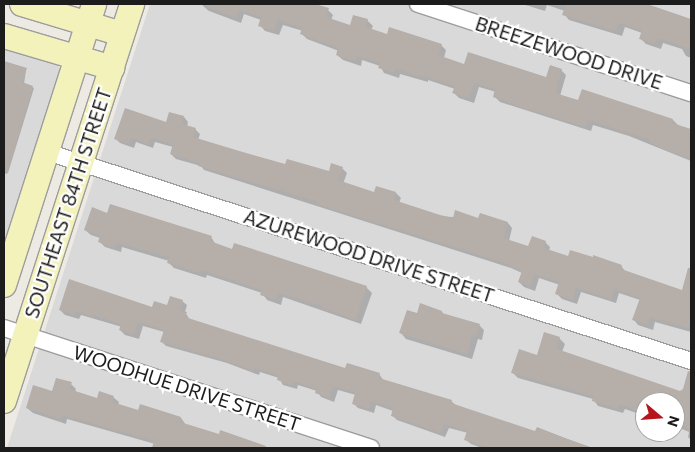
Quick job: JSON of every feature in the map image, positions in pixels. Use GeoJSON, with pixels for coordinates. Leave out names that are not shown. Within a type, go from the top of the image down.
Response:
{"type":"FeatureCollection","features":[{"type":"Feature","properties":{"kind":"street"},"geometry":{"type":"LineString","coordinates":[[22,4],[91,13],[122,34]]}},
{"type":"Feature","properties":{"kind":"street","name":"SOUTHEAST 84TH STREET"},"geometry":{"type":"LineString","coordinates":[[4,401],[15,331],[81,162],[132,4]]}},
{"type":"Feature","properties":{"kind":"street","name":"BREEZEWOOD DRIVE"},"geometry":{"type":"LineString","coordinates":[[418,4],[691,93]]}},
{"type":"Feature","properties":{"kind":"street","name":"SOUTHEAST 84TH STREET"},"geometry":{"type":"LineString","coordinates":[[4,285],[91,13]]}},
{"type":"Feature","properties":{"kind":"street"},"geometry":{"type":"LineString","coordinates":[[4,36],[112,68]]}},
{"type":"Feature","properties":{"kind":"street","name":"AZUREWOOD DRIVE STREET"},"geometry":{"type":"LineString","coordinates":[[47,152],[691,361]]}},
{"type":"Feature","properties":{"kind":"street","name":"WOODHUE DRIVE STREET"},"geometry":{"type":"LineString","coordinates":[[15,331],[371,448]]}},
{"type":"Feature","properties":{"kind":"shaded area"},"geometry":{"type":"Polygon","coordinates":[[[150,4],[691,4],[691,448],[7,448],[150,4]]]}},
{"type":"Feature","properties":{"kind":"shaded area"},"geometry":{"type":"Polygon","coordinates":[[[4,44],[56,62],[61,71],[4,255],[4,44]]]}},
{"type":"Feature","properties":{"kind":"building"},"geometry":{"type":"Polygon","coordinates":[[[199,4],[315,4],[329,8],[326,17],[350,25],[353,15],[368,19],[366,27],[387,34],[389,27],[442,44],[438,55],[464,64],[468,52],[546,77],[550,65],[562,69],[555,93],[578,100],[582,89],[673,119],[672,123],[691,129],[691,158],[668,151],[650,143],[650,140],[588,120],[586,127],[526,109],[493,97],[495,89],[474,83],[469,98],[452,93],[455,86],[395,69],[394,73],[378,68],[380,63],[357,56],[355,61],[336,55],[338,48],[300,34],[302,28],[278,20],[274,31],[258,26],[261,17],[239,10],[236,18],[199,4]]]}},
{"type":"Feature","properties":{"kind":"building"},"geometry":{"type":"Polygon","coordinates":[[[566,4],[647,4],[691,19],[691,49],[657,38],[655,44],[639,39],[642,30],[619,23],[616,31],[562,15],[566,4]]]}},
{"type":"Feature","properties":{"kind":"building"},"geometry":{"type":"Polygon","coordinates":[[[4,61],[27,68],[22,82],[33,86],[7,174],[4,173],[4,61]]]}},
{"type":"Feature","properties":{"kind":"building"},"geometry":{"type":"Polygon","coordinates":[[[125,108],[166,122],[169,112],[184,116],[182,124],[196,128],[193,137],[285,164],[287,159],[329,171],[331,163],[343,167],[338,180],[374,192],[376,186],[396,192],[394,200],[440,215],[453,218],[455,210],[478,218],[480,213],[508,222],[503,238],[528,246],[532,236],[546,241],[544,248],[568,256],[570,250],[593,257],[593,255],[622,265],[621,269],[682,290],[688,268],[691,268],[691,319],[688,328],[650,317],[648,325],[632,320],[640,298],[614,289],[611,299],[576,288],[573,300],[555,294],[559,282],[534,274],[530,287],[518,282],[522,271],[505,263],[317,204],[318,202],[198,166],[199,163],[170,154],[173,144],[151,138],[148,144],[131,138],[129,144],[114,139],[125,108]]]}},
{"type":"Feature","properties":{"kind":"building"},"geometry":{"type":"Polygon","coordinates":[[[110,204],[212,236],[210,241],[232,249],[234,243],[367,286],[356,320],[322,308],[322,306],[278,293],[275,300],[260,295],[262,290],[201,270],[200,273],[167,263],[169,257],[117,243],[115,248],[98,242],[100,236],[84,230],[92,207],[107,213],[110,204]]]}},
{"type":"Feature","properties":{"kind":"building"},"geometry":{"type":"Polygon","coordinates":[[[69,279],[152,307],[154,301],[167,305],[170,296],[183,300],[180,310],[187,312],[185,317],[345,368],[347,363],[380,373],[379,378],[452,400],[451,403],[535,431],[537,427],[590,448],[491,448],[464,440],[467,431],[444,424],[441,433],[391,416],[393,408],[371,401],[369,409],[352,404],[355,393],[333,386],[329,398],[315,393],[316,389],[294,381],[292,385],[277,380],[278,375],[255,368],[254,371],[221,359],[160,342],[164,330],[138,322],[134,335],[119,330],[121,324],[94,315],[93,317],[76,311],[74,315],[59,310],[69,279]]]}},
{"type":"Feature","properties":{"kind":"building"},"geometry":{"type":"Polygon","coordinates":[[[420,303],[442,311],[442,313],[480,324],[476,336],[472,335],[467,354],[399,333],[407,310],[417,313],[420,303]]]}},
{"type":"Feature","properties":{"kind":"building"},"geometry":{"type":"Polygon","coordinates":[[[544,332],[560,337],[557,349],[680,391],[683,389],[688,371],[691,372],[691,429],[685,428],[685,392],[635,392],[635,410],[619,404],[618,409],[592,401],[593,396],[511,373],[519,349],[537,355],[544,332]]]}},
{"type":"Feature","properties":{"kind":"building"},"geometry":{"type":"Polygon","coordinates":[[[56,378],[72,382],[69,389],[97,398],[99,391],[114,396],[112,402],[138,410],[140,404],[181,417],[180,422],[219,434],[220,430],[266,446],[265,448],[152,448],[154,441],[62,415],[60,419],[26,408],[33,385],[52,391],[56,378]]]}}]}
